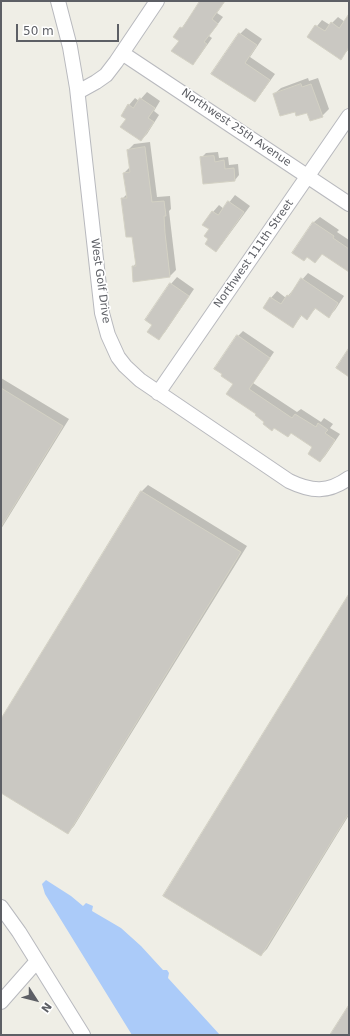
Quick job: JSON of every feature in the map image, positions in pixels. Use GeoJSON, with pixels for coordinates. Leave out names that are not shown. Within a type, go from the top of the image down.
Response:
{"type":"FeatureCollection","features":[{"type":"Feature","properties":{"kind":"street","name":"West Golf Drive"},"geometry":{"type":"LineString","coordinates":[[58,1],[73,61],[78,92],[99,287],[105,325],[112,347],[125,366],[140,380],[270,469],[296,484],[312,490],[323,490],[337,486],[349,478]]}},
{"type":"Feature","properties":{"kind":"street"},"geometry":{"type":"LineString","coordinates":[[78,92],[106,75],[157,1]]}},
{"type":"Feature","properties":{"kind":"street","name":"Northwest 25th Avenue"},"geometry":{"type":"LineString","coordinates":[[122,53],[349,204]]}},
{"type":"Feature","properties":{"kind":"street","name":"Northwest 111th Street"},"geometry":{"type":"LineString","coordinates":[[158,393],[349,116]]}},
{"type":"Feature","properties":{"kind":"street"},"geometry":{"type":"LineString","coordinates":[[1,907],[15,926],[83,1035]]}},
{"type":"Feature","properties":{"kind":"street"},"geometry":{"type":"LineString","coordinates":[[1,1002],[37,961]]}},
{"type":"Feature","properties":{"kind":"water"},"geometry":{"type":"Polygon","coordinates":[[[46,880],[71,896],[83,906],[86,903],[93,906],[92,911],[121,928],[141,946],[163,970],[167,970],[169,973],[168,978],[220,1035],[132,1035],[45,894],[42,884],[46,880]]]}},
{"type":"Feature","properties":{"kind":"building"},"geometry":{"type":"Polygon","coordinates":[[[200,1],[225,1],[212,19],[218,24],[204,42],[207,44],[193,65],[171,51],[179,41],[173,37],[180,27],[182,28],[200,1]]]}},
{"type":"Feature","properties":{"kind":"building"},"geometry":{"type":"Polygon","coordinates":[[[349,14],[349,47],[341,60],[307,37],[315,25],[325,31],[331,22],[339,28],[349,14]]]}},
{"type":"Feature","properties":{"kind":"building"},"geometry":{"type":"Polygon","coordinates":[[[239,33],[257,45],[245,63],[270,80],[255,102],[211,74],[239,33]]]}},
{"type":"Feature","properties":{"kind":"building"},"geometry":{"type":"Polygon","coordinates":[[[301,84],[302,87],[311,84],[323,117],[310,121],[307,113],[296,116],[295,112],[280,116],[273,94],[301,84]]]}},
{"type":"Feature","properties":{"kind":"building"},"geometry":{"type":"Polygon","coordinates":[[[140,98],[155,108],[148,118],[154,122],[141,141],[120,127],[126,119],[121,116],[128,104],[133,108],[140,98]]]}},
{"type":"Feature","properties":{"kind":"building"},"geometry":{"type":"Polygon","coordinates":[[[145,147],[152,202],[164,201],[166,216],[164,216],[165,233],[170,277],[133,282],[132,266],[136,266],[132,237],[126,237],[121,198],[127,198],[123,173],[130,172],[127,150],[145,147]]]}},
{"type":"Feature","properties":{"kind":"building"},"geometry":{"type":"Polygon","coordinates":[[[214,156],[215,162],[224,160],[225,169],[234,168],[235,181],[203,184],[200,157],[214,156]]]}},
{"type":"Feature","properties":{"kind":"building"},"geometry":{"type":"Polygon","coordinates":[[[228,201],[244,212],[216,252],[205,244],[208,239],[204,236],[209,229],[202,225],[212,211],[218,215],[228,201]]]}},
{"type":"Feature","properties":{"kind":"building"},"geometry":{"type":"Polygon","coordinates":[[[313,222],[334,236],[333,238],[349,249],[349,272],[322,254],[315,263],[307,257],[304,261],[292,253],[313,222]]]}},
{"type":"Feature","properties":{"kind":"building"},"geometry":{"type":"Polygon","coordinates":[[[301,278],[338,303],[329,318],[315,308],[307,320],[301,315],[293,328],[263,308],[270,297],[281,304],[287,295],[289,296],[301,278]]]}},
{"type":"Feature","properties":{"kind":"building"},"geometry":{"type":"Polygon","coordinates":[[[170,283],[189,296],[159,340],[147,332],[152,325],[145,320],[170,283]]]}},
{"type":"Feature","properties":{"kind":"building"},"geometry":{"type":"Polygon","coordinates":[[[237,335],[270,358],[249,389],[292,418],[295,414],[316,427],[318,423],[328,430],[325,433],[335,440],[320,462],[308,454],[312,447],[291,433],[288,437],[274,428],[272,431],[263,424],[264,422],[255,415],[256,414],[226,394],[233,384],[214,369],[237,335]]]}},
{"type":"Feature","properties":{"kind":"building"},"geometry":{"type":"Polygon","coordinates":[[[349,348],[349,377],[336,368],[349,348]]]}},
{"type":"Feature","properties":{"kind":"building"},"geometry":{"type":"Polygon","coordinates":[[[1,388],[63,426],[1,527],[1,388]]]}},
{"type":"Feature","properties":{"kind":"building"},"geometry":{"type":"Polygon","coordinates":[[[141,491],[241,552],[68,834],[1,793],[1,719],[141,491]]]}},
{"type":"Feature","properties":{"kind":"building"},"geometry":{"type":"Polygon","coordinates":[[[349,594],[349,813],[261,956],[163,896],[349,594]]]}},
{"type":"Feature","properties":{"kind":"building"},"geometry":{"type":"Polygon","coordinates":[[[349,1005],[349,1035],[330,1035],[349,1005]]]}}]}
